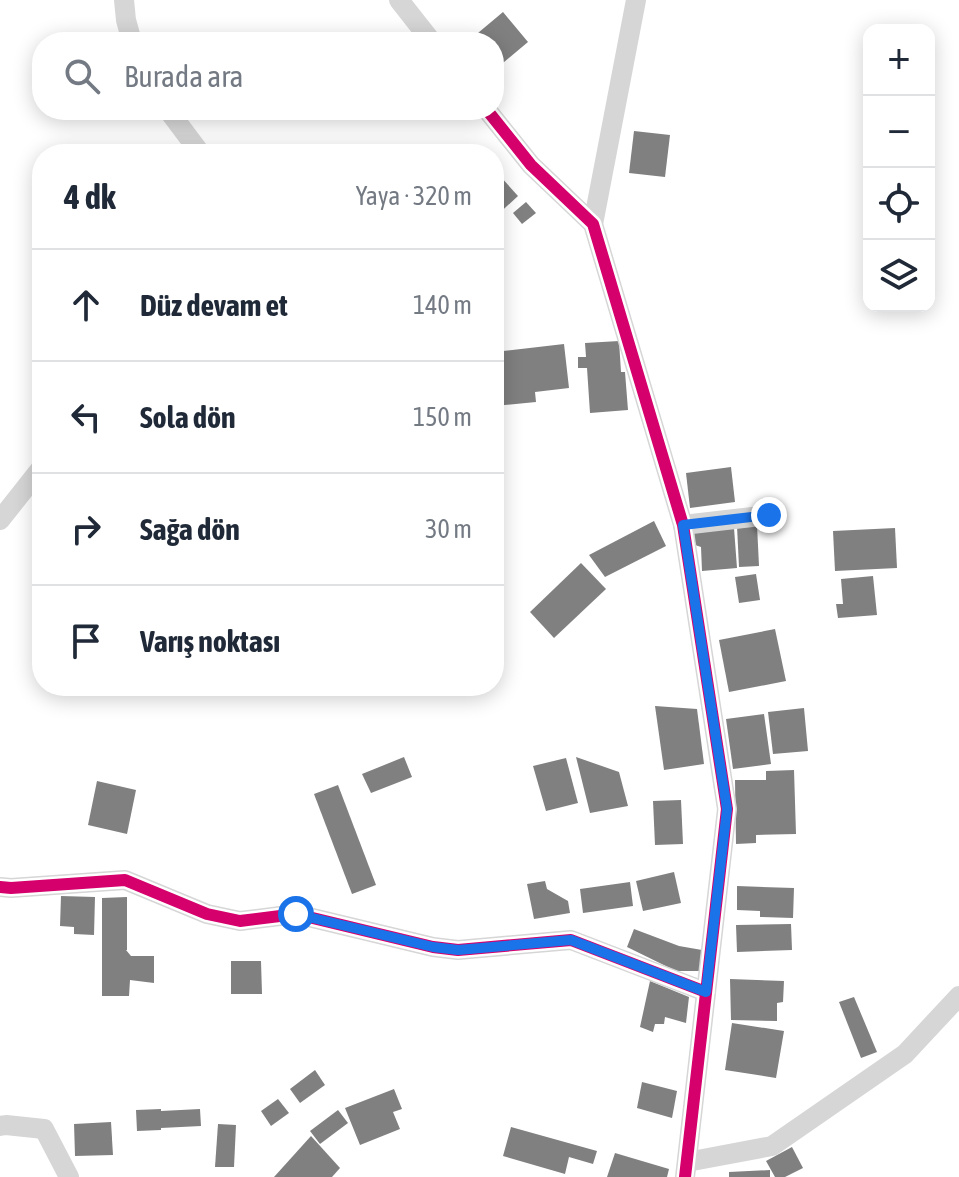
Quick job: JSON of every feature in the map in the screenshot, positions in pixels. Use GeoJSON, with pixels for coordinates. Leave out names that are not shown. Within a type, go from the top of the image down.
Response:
{"type":"FeatureCollection","features":[{"type":"Feature","properties":{"kind":"street"},"geometry":{"type":"LineString","coordinates":[[124,0],[129,32]]}},
{"type":"Feature","properties":{"kind":"street"},"geometry":{"type":"LineString","coordinates":[[399,0],[424,32]]}},
{"type":"Feature","properties":{"kind":"street"},"geometry":{"type":"LineString","coordinates":[[636,0],[593,224],[683,525],[727,809],[686,1170],[772,1146],[905,1054],[959,996]]}},
{"type":"Feature","properties":{"kind":"street"},"geometry":{"type":"LineString","coordinates":[[176,120],[194,144]]}},
{"type":"Feature","properties":{"kind":"street"},"geometry":{"type":"LineString","coordinates":[[495,120],[531,165],[593,224]]}},
{"type":"Feature","properties":{"kind":"street"},"geometry":{"type":"LineString","coordinates":[[0,520],[32,480]]}},
{"type":"Feature","properties":{"kind":"street"},"geometry":{"type":"LineString","coordinates":[[683,525],[769,515]]}},
{"type":"Feature","properties":{"kind":"street"},"geometry":{"type":"LineString","coordinates":[[0,887],[125,880],[207,914],[240,921],[296,914],[433,947],[458,950],[571,940],[706,992]]}},
{"type":"Feature","properties":{"kind":"street"},"geometry":{"type":"LineString","coordinates":[[0,1126],[44,1129],[69,1177]]}},
{"type":"Feature","properties":{"kind":"building"},"geometry":{"type":"Polygon","coordinates":[[[503,12],[528,42],[504,62],[504,32],[479,32],[503,12]]]}},
{"type":"Feature","properties":{"kind":"building"},"geometry":{"type":"Polygon","coordinates":[[[634,131],[670,135],[665,177],[629,173],[634,131]]]}},
{"type":"Feature","properties":{"kind":"building"},"geometry":{"type":"Polygon","coordinates":[[[504,180],[518,196],[504,209],[504,180]]]}},
{"type":"Feature","properties":{"kind":"building"},"geometry":{"type":"Polygon","coordinates":[[[526,202],[536,213],[522,224],[513,213],[526,202]]]}},
{"type":"Feature","properties":{"kind":"building"},"geometry":{"type":"Polygon","coordinates":[[[619,341],[628,410],[590,413],[587,368],[578,368],[578,357],[586,357],[585,343],[619,341]]]}},
{"type":"Feature","properties":{"kind":"building"},"geometry":{"type":"Polygon","coordinates":[[[564,344],[569,388],[535,392],[536,402],[504,405],[504,351],[564,344]]]}},
{"type":"Feature","properties":{"kind":"building"},"geometry":{"type":"Polygon","coordinates":[[[731,467],[735,502],[690,508],[686,473],[731,467]]]}},
{"type":"Feature","properties":{"kind":"building"},"geometry":{"type":"Polygon","coordinates":[[[654,521],[666,546],[605,577],[589,555],[654,521]]]}},
{"type":"Feature","properties":{"kind":"building"},"geometry":{"type":"Polygon","coordinates":[[[757,525],[759,566],[739,567],[737,526],[757,525]]]}},
{"type":"Feature","properties":{"kind":"building"},"geometry":{"type":"Polygon","coordinates":[[[734,528],[737,568],[702,571],[701,547],[695,545],[694,532],[734,528]]]}},
{"type":"Feature","properties":{"kind":"building"},"geometry":{"type":"Polygon","coordinates":[[[895,528],[897,568],[835,571],[833,531],[895,528]]]}},
{"type":"Feature","properties":{"kind":"building"},"geometry":{"type":"Polygon","coordinates":[[[581,563],[606,589],[554,638],[530,612],[581,563]]]}},
{"type":"Feature","properties":{"kind":"building"},"geometry":{"type":"Polygon","coordinates":[[[756,574],[760,600],[739,603],[735,577],[756,574]]]}},
{"type":"Feature","properties":{"kind":"building"},"geometry":{"type":"Polygon","coordinates":[[[873,576],[877,615],[838,618],[836,604],[843,604],[841,579],[873,576]]]}},
{"type":"Feature","properties":{"kind":"building"},"geometry":{"type":"Polygon","coordinates":[[[775,629],[786,681],[729,692],[719,640],[775,629]]]}},
{"type":"Feature","properties":{"kind":"building"},"geometry":{"type":"Polygon","coordinates":[[[655,706],[697,709],[704,764],[664,770],[655,706]]]}},
{"type":"Feature","properties":{"kind":"building"},"geometry":{"type":"Polygon","coordinates":[[[804,708],[808,751],[773,754],[768,712],[804,708]]]}},
{"type":"Feature","properties":{"kind":"building"},"geometry":{"type":"Polygon","coordinates":[[[764,714],[771,764],[733,769],[726,719],[764,714]]]}},
{"type":"Feature","properties":{"kind":"building"},"geometry":{"type":"Polygon","coordinates":[[[404,757],[412,777],[371,793],[362,774],[404,757]]]}},
{"type":"Feature","properties":{"kind":"building"},"geometry":{"type":"Polygon","coordinates":[[[576,757],[619,772],[628,806],[590,813],[576,757]]]}},
{"type":"Feature","properties":{"kind":"building"},"geometry":{"type":"Polygon","coordinates":[[[566,758],[578,803],[546,811],[533,766],[566,758]]]}},
{"type":"Feature","properties":{"kind":"building"},"geometry":{"type":"Polygon","coordinates":[[[794,770],[796,834],[756,835],[756,843],[736,844],[735,780],[766,780],[766,771],[794,770]]]}},
{"type":"Feature","properties":{"kind":"building"},"geometry":{"type":"Polygon","coordinates":[[[97,781],[136,790],[127,834],[88,825],[97,781]]]}},
{"type":"Feature","properties":{"kind":"building"},"geometry":{"type":"Polygon","coordinates":[[[338,785],[376,885],[352,894],[314,794],[338,785]]]}},
{"type":"Feature","properties":{"kind":"building"},"geometry":{"type":"Polygon","coordinates":[[[681,800],[683,844],[655,845],[653,801],[681,800]]]}},
{"type":"Feature","properties":{"kind":"building"},"geometry":{"type":"Polygon","coordinates":[[[674,872],[681,903],[643,911],[636,881],[674,872]]]}},
{"type":"Feature","properties":{"kind":"building"},"geometry":{"type":"Polygon","coordinates":[[[545,881],[547,889],[568,901],[570,913],[534,919],[527,884],[545,881]]]}},
{"type":"Feature","properties":{"kind":"building"},"geometry":{"type":"Polygon","coordinates":[[[630,882],[633,906],[583,913],[580,889],[630,882]]]}},
{"type":"Feature","properties":{"kind":"building"},"geometry":{"type":"Polygon","coordinates":[[[737,886],[794,888],[793,918],[760,917],[760,911],[737,910],[737,886]]]}},
{"type":"Feature","properties":{"kind":"building"},"geometry":{"type":"Polygon","coordinates":[[[61,896],[95,897],[94,935],[74,934],[74,927],[60,926],[61,896]]]}},
{"type":"Feature","properties":{"kind":"building"},"geometry":{"type":"Polygon","coordinates":[[[127,897],[126,950],[131,956],[154,956],[154,983],[130,980],[129,996],[102,996],[102,898],[127,897]]]}},
{"type":"Feature","properties":{"kind":"building"},"geometry":{"type":"Polygon","coordinates":[[[791,924],[792,950],[737,952],[736,925],[791,924]]]}},
{"type":"Feature","properties":{"kind":"building"},"geometry":{"type":"Polygon","coordinates":[[[634,929],[679,946],[702,950],[701,971],[676,971],[627,947],[634,929]]]}},
{"type":"Feature","properties":{"kind":"building"},"geometry":{"type":"Polygon","coordinates":[[[231,961],[261,961],[262,994],[231,994],[231,961]]]}},
{"type":"Feature","properties":{"kind":"building"},"geometry":{"type":"Polygon","coordinates":[[[730,979],[784,981],[783,1002],[777,1003],[777,1021],[731,1020],[730,979]]]}},
{"type":"Feature","properties":{"kind":"building"},"geometry":{"type":"Polygon","coordinates":[[[650,981],[689,997],[686,1023],[665,1017],[664,1024],[655,1024],[653,1032],[640,1027],[650,981]]]}},
{"type":"Feature","properties":{"kind":"building"},"geometry":{"type":"Polygon","coordinates":[[[854,997],[877,1052],[861,1058],[839,1002],[854,997]]]}},
{"type":"Feature","properties":{"kind":"building"},"geometry":{"type":"Polygon","coordinates":[[[732,1023],[784,1031],[776,1078],[725,1070],[732,1023]]]}},
{"type":"Feature","properties":{"kind":"building"},"geometry":{"type":"Polygon","coordinates":[[[315,1070],[325,1085],[300,1103],[290,1089],[315,1070]]]}},
{"type":"Feature","properties":{"kind":"building"},"geometry":{"type":"Polygon","coordinates":[[[642,1082],[677,1091],[672,1118],[637,1108],[642,1082]]]}},
{"type":"Feature","properties":{"kind":"building"},"geometry":{"type":"Polygon","coordinates":[[[394,1089],[402,1109],[393,1112],[400,1129],[360,1145],[345,1108],[394,1089]]]}},
{"type":"Feature","properties":{"kind":"building"},"geometry":{"type":"Polygon","coordinates":[[[278,1099],[289,1113],[271,1126],[261,1111],[278,1099]]]}},
{"type":"Feature","properties":{"kind":"building"},"geometry":{"type":"Polygon","coordinates":[[[200,1109],[201,1126],[137,1131],[136,1110],[200,1109]]]}},
{"type":"Feature","properties":{"kind":"building"},"geometry":{"type":"Polygon","coordinates":[[[338,1110],[348,1123],[320,1144],[310,1131],[338,1110]]]}},
{"type":"Feature","properties":{"kind":"building"},"geometry":{"type":"Polygon","coordinates":[[[111,1122],[113,1155],[75,1156],[74,1124],[111,1122]]]}},
{"type":"Feature","properties":{"kind":"building"},"geometry":{"type":"Polygon","coordinates":[[[218,1124],[236,1125],[234,1167],[215,1167],[218,1124]]]}},
{"type":"Feature","properties":{"kind":"building"},"geometry":{"type":"Polygon","coordinates":[[[511,1127],[597,1151],[593,1164],[569,1157],[565,1174],[503,1156],[511,1127]]]}},
{"type":"Feature","properties":{"kind":"building"},"geometry":{"type":"Polygon","coordinates":[[[311,1136],[340,1168],[332,1177],[274,1177],[311,1136]]]}},
{"type":"Feature","properties":{"kind":"building"},"geometry":{"type":"Polygon","coordinates":[[[792,1147],[803,1168],[785,1177],[775,1177],[766,1161],[792,1147]]]}},
{"type":"Feature","properties":{"kind":"building"},"geometry":{"type":"Polygon","coordinates":[[[615,1153],[669,1169],[667,1177],[607,1177],[615,1153]]]}},
{"type":"Feature","properties":{"kind":"building"},"geometry":{"type":"Polygon","coordinates":[[[770,1170],[770,1177],[729,1177],[729,1172],[770,1170]]]}},
{"type":"Feature","properties":{"kind":"cycle path"},"geometry":{"type":"LineString","coordinates":[[495,120],[531,165],[593,224],[683,525],[727,809],[685,1177]]}},
{"type":"Feature","properties":{"kind":"cycle path"},"geometry":{"type":"LineString","coordinates":[[0,887],[125,880],[207,914],[240,921],[296,914],[433,947],[458,950],[571,940],[706,992]]}},
{"type":"Feature","properties":{"kind":"route"},"geometry":{"type":"LineString","coordinates":[[296,914],[433,947],[458,950],[571,940],[706,992],[727,809],[683,525],[769,515]]}}]}
